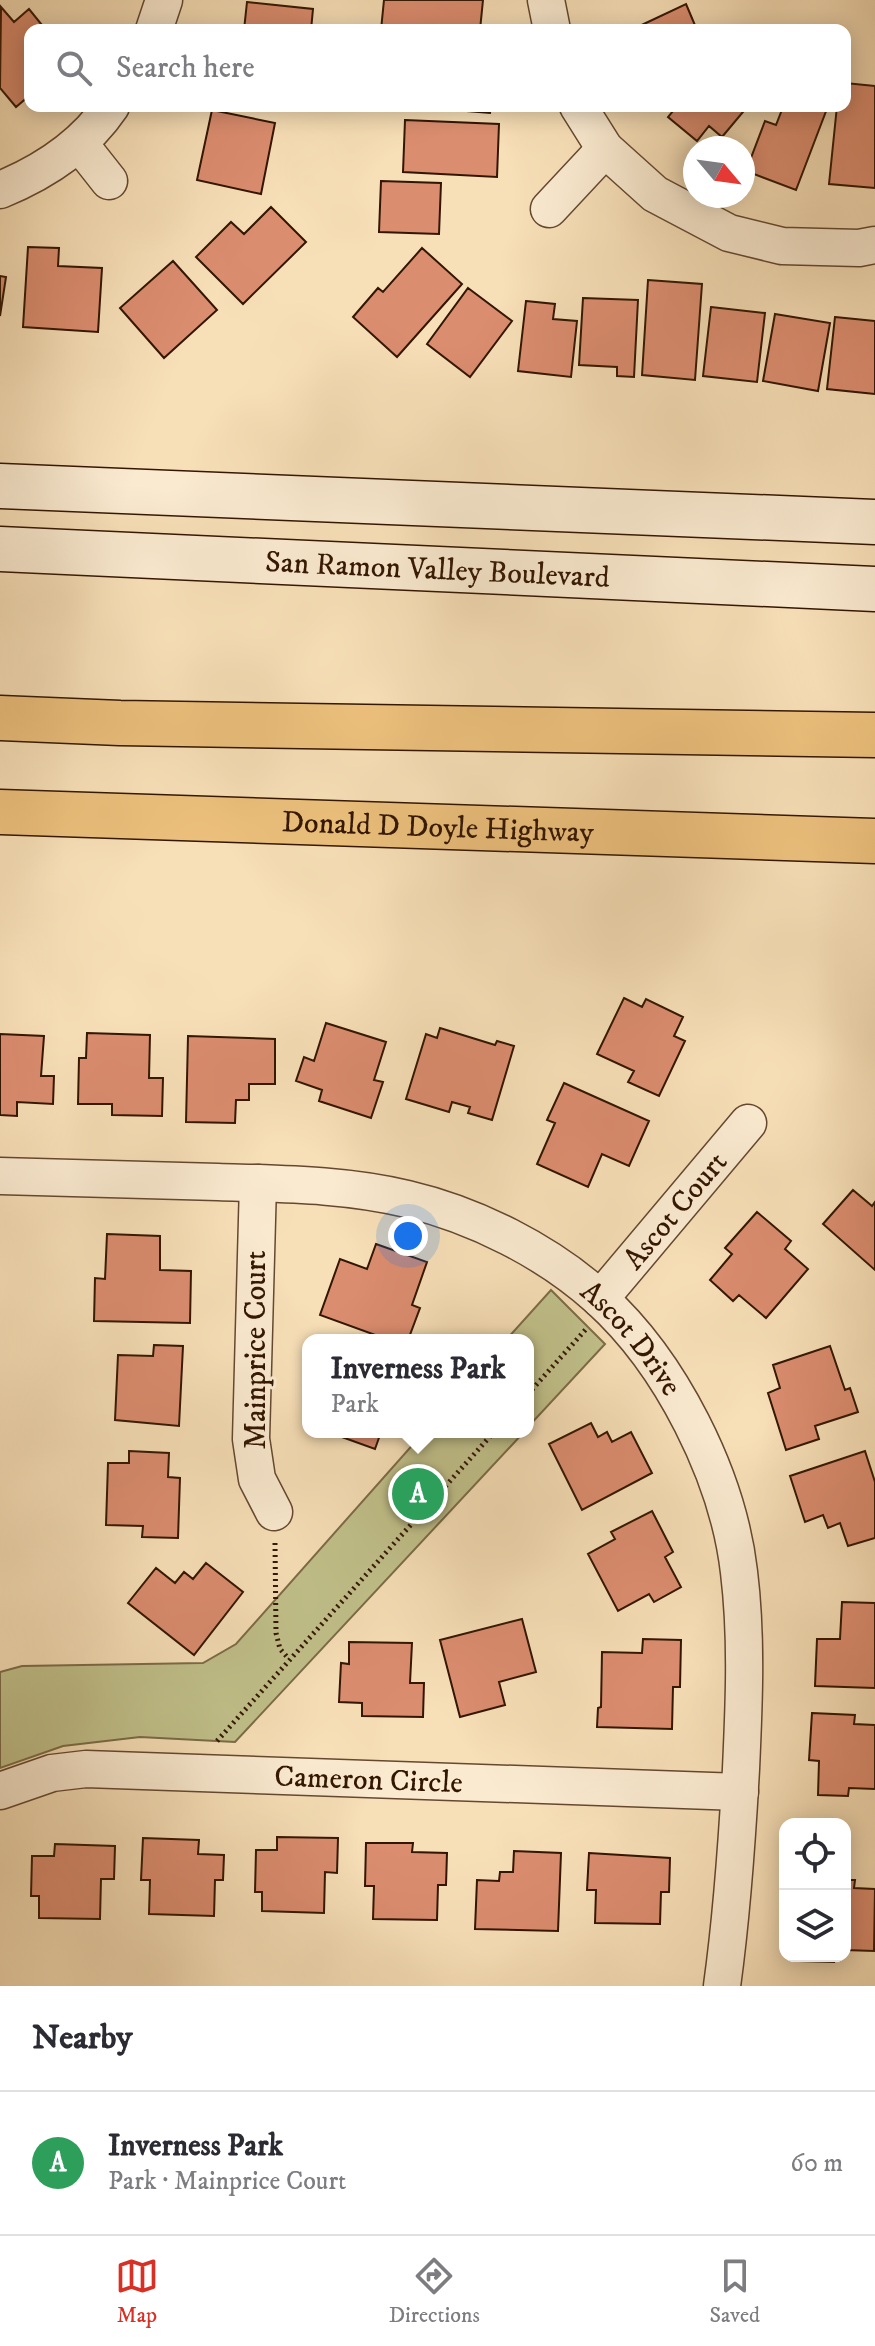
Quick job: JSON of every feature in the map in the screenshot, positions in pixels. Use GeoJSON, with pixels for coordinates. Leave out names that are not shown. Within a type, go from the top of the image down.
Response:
{"type":"FeatureCollection","features":[{"type":"Feature","properties":{"kind":"highway"},"geometry":{"type":"LineString","coordinates":[[0,718],[136,724],[875,735]]}},
{"type":"Feature","properties":{"kind":"highway","name":"Donald D Doyle Highway"},"geometry":{"type":"LineString","coordinates":[[0,812],[875,841]]}},
{"type":"Feature","properties":{"kind":"main road","name":"San Ramon Valley Boulevard"},"geometry":{"type":"LineString","coordinates":[[0,486],[875,522]]}},
{"type":"Feature","properties":{"kind":"main road","name":"San Ramon Valley Boulevard"},"geometry":{"type":"LineString","coordinates":[[0,549],[875,589]]}},
{"type":"Feature","properties":{"kind":"street"},"geometry":{"type":"LineString","coordinates":[[156,24],[164,0]]}},
{"type":"Feature","properties":{"kind":"street"},"geometry":{"type":"LineString","coordinates":[[546,0],[551,24]]}},
{"type":"Feature","properties":{"kind":"street"},"geometry":{"type":"LineString","coordinates":[[0,190],[48,166],[79,143],[106,112]]}},
{"type":"Feature","properties":{"kind":"street"},"geometry":{"type":"LineString","coordinates":[[582,112],[605,149],[655,194],[729,233],[782,246],[859,248],[875,245]]}},
{"type":"Feature","properties":{"kind":"street"},"geometry":{"type":"LineString","coordinates":[[79,143],[109,181]]}},
{"type":"Feature","properties":{"kind":"street"},"geometry":{"type":"LineString","coordinates":[[549,209],[605,149]]}},
{"type":"Feature","properties":{"kind":"street","name":"Ascot Court"},"geometry":{"type":"LineString","coordinates":[[603,1303],[748,1123]]}},
{"type":"Feature","properties":{"kind":"street","name":"Ascot Drive"},"geometry":{"type":"LineString","coordinates":[[0,1176],[258,1183],[366,1190],[410,1200],[471,1219],[563,1270],[603,1303],[640,1343],[669,1384],[714,1473],[729,1519],[739,1570],[744,1711],[735,1871],[722,1986]]}},
{"type":"Feature","properties":{"kind":"street","name":"Mainprice Court"},"geometry":{"type":"LineString","coordinates":[[258,1183],[251,1439],[257,1479],[274,1512]]}},
{"type":"Feature","properties":{"kind":"street","name":"Cameron Circle"},"geometry":{"type":"LineString","coordinates":[[0,1791],[52,1773],[86,1769],[740,1792]]}},
{"type":"Feature","properties":{"kind":"path"},"geometry":{"type":"LineString","coordinates":[[534,1387],[603,1303]]}},
{"type":"Feature","properties":{"kind":"path"},"geometry":{"type":"LineString","coordinates":[[190,1773],[489,1438]]}},
{"type":"Feature","properties":{"kind":"path"},"geometry":{"type":"LineString","coordinates":[[274,1512],[276,1633],[280,1649],[289,1659]]}},
{"type":"Feature","properties":{"kind":"green space"},"geometry":{"type":"Polygon","coordinates":[[[551,1290],[605,1344],[534,1421],[534,1334],[511,1334],[551,1290]]]}},
{"type":"Feature","properties":{"kind":"green space"},"geometry":{"type":"Polygon","coordinates":[[[419,1438],[518,1438],[235,1742],[140,1737],[63,1746],[0,1768],[0,1672],[22,1666],[203,1663],[236,1644],[419,1438]]]}},
{"type":"Feature","properties":{"kind":"building"},"geometry":{"type":"Polygon","coordinates":[[[384,0],[483,0],[481,24],[382,24],[384,0]]]}},
{"type":"Feature","properties":{"kind":"building"},"geometry":{"type":"Polygon","coordinates":[[[247,2],[313,9],[312,24],[245,24],[247,2]]]}},
{"type":"Feature","properties":{"kind":"building"},"geometry":{"type":"Polygon","coordinates":[[[686,4],[694,24],[644,24],[686,4]]]}},
{"type":"Feature","properties":{"kind":"building"},"geometry":{"type":"Polygon","coordinates":[[[1,7],[14,22],[29,9],[41,24],[24,24],[24,100],[16,107],[0,88],[1,7]]]}},
{"type":"Feature","properties":{"kind":"building"},"geometry":{"type":"Polygon","coordinates":[[[851,84],[875,86],[875,188],[829,184],[836,112],[851,112],[851,84]]]}},
{"type":"Feature","properties":{"kind":"building"},"geometry":{"type":"Polygon","coordinates":[[[212,112],[275,123],[261,194],[197,180],[212,112]]]}},
{"type":"Feature","properties":{"kind":"building"},"geometry":{"type":"Polygon","coordinates":[[[672,112],[743,112],[723,136],[709,126],[701,136],[691,136],[668,117],[672,112]]]}},
{"type":"Feature","properties":{"kind":"building"},"geometry":{"type":"Polygon","coordinates":[[[781,112],[826,112],[796,190],[755,174],[755,147],[765,121],[776,125],[781,112]]]}},
{"type":"Feature","properties":{"kind":"building"},"geometry":{"type":"Polygon","coordinates":[[[405,120],[499,124],[497,177],[403,172],[405,120]]]}},
{"type":"Feature","properties":{"kind":"building"},"geometry":{"type":"Polygon","coordinates":[[[381,181],[441,183],[439,234],[379,232],[381,181]]]}},
{"type":"Feature","properties":{"kind":"building"},"geometry":{"type":"Polygon","coordinates":[[[271,207],[306,242],[243,304],[196,257],[231,222],[244,234],[271,207]]]}},
{"type":"Feature","properties":{"kind":"building"},"geometry":{"type":"Polygon","coordinates":[[[28,247],[59,248],[58,266],[102,268],[98,332],[23,327],[28,247]]]}},
{"type":"Feature","properties":{"kind":"building"},"geometry":{"type":"Polygon","coordinates":[[[422,248],[462,284],[397,357],[353,317],[378,288],[383,292],[422,248]]]}},
{"type":"Feature","properties":{"kind":"building"},"geometry":{"type":"Polygon","coordinates":[[[173,261],[217,310],[164,358],[120,308],[173,261]]]}},
{"type":"Feature","properties":{"kind":"building"},"geometry":{"type":"Polygon","coordinates":[[[0,276],[6,277],[0,316],[0,276]]]}},
{"type":"Feature","properties":{"kind":"building"},"geometry":{"type":"Polygon","coordinates":[[[648,280],[702,284],[695,380],[642,375],[648,280]]]}},
{"type":"Feature","properties":{"kind":"building"},"geometry":{"type":"Polygon","coordinates":[[[468,288],[512,321],[470,377],[427,344],[468,288]]]}},
{"type":"Feature","properties":{"kind":"building"},"geometry":{"type":"Polygon","coordinates":[[[583,298],[638,300],[634,377],[617,376],[617,367],[579,365],[583,298]]]}},
{"type":"Feature","properties":{"kind":"building"},"geometry":{"type":"Polygon","coordinates":[[[526,301],[555,304],[553,319],[577,321],[571,377],[518,371],[526,301]]]}},
{"type":"Feature","properties":{"kind":"building"},"geometry":{"type":"Polygon","coordinates":[[[711,307],[765,313],[757,382],[703,376],[711,307]]]}},
{"type":"Feature","properties":{"kind":"building"},"geometry":{"type":"Polygon","coordinates":[[[775,314],[830,323],[818,391],[763,381],[775,314]]]}},
{"type":"Feature","properties":{"kind":"building"},"geometry":{"type":"Polygon","coordinates":[[[835,317],[875,321],[875,394],[827,389],[835,317]]]}},
{"type":"Feature","properties":{"kind":"building"},"geometry":{"type":"Polygon","coordinates":[[[624,998],[642,1007],[646,999],[683,1017],[674,1036],[685,1041],[659,1096],[628,1082],[634,1071],[597,1054],[624,998]]]}},
{"type":"Feature","properties":{"kind":"building"},"geometry":{"type":"Polygon","coordinates":[[[326,1023],[386,1042],[374,1080],[383,1082],[371,1118],[319,1101],[322,1090],[296,1081],[304,1057],[314,1061],[326,1023]]]}},
{"type":"Feature","properties":{"kind":"building"},"geometry":{"type":"Polygon","coordinates":[[[440,1028],[495,1045],[497,1041],[514,1046],[492,1120],[468,1113],[470,1107],[452,1102],[449,1112],[406,1099],[426,1034],[437,1038],[440,1028]]]}},
{"type":"Feature","properties":{"kind":"building"},"geometry":{"type":"Polygon","coordinates":[[[87,1033],[150,1035],[149,1078],[163,1078],[162,1116],[112,1115],[112,1104],[78,1104],[79,1058],[86,1058],[87,1033]]]}},
{"type":"Feature","properties":{"kind":"building"},"geometry":{"type":"Polygon","coordinates":[[[0,1034],[44,1036],[41,1076],[54,1076],[53,1104],[17,1102],[17,1116],[0,1115],[0,1034]]]}},
{"type":"Feature","properties":{"kind":"building"},"geometry":{"type":"Polygon","coordinates":[[[188,1036],[275,1039],[275,1084],[249,1084],[249,1100],[236,1100],[235,1123],[186,1122],[188,1036]]]}},
{"type":"Feature","properties":{"kind":"building"},"geometry":{"type":"Polygon","coordinates":[[[564,1083],[649,1121],[629,1166],[602,1154],[588,1187],[537,1164],[555,1123],[547,1120],[564,1083]]]}},
{"type":"Feature","properties":{"kind":"building"},"geometry":{"type":"Polygon","coordinates":[[[853,1190],[872,1206],[875,1202],[875,1270],[823,1224],[853,1190]]]}},
{"type":"Feature","properties":{"kind":"building"},"geometry":{"type":"Polygon","coordinates":[[[757,1212],[791,1241],[785,1249],[808,1269],[766,1318],[739,1295],[733,1301],[710,1280],[732,1254],[725,1248],[757,1212]]]}},
{"type":"Feature","properties":{"kind":"building"},"geometry":{"type":"Polygon","coordinates":[[[107,1234],[160,1236],[160,1270],[191,1271],[190,1323],[94,1321],[95,1278],[105,1279],[107,1234]]]}},
{"type":"Feature","properties":{"kind":"building"},"geometry":{"type":"Polygon","coordinates":[[[376,1244],[427,1262],[412,1305],[420,1308],[410,1334],[372,1334],[320,1315],[340,1259],[367,1269],[376,1244]]]}},
{"type":"Feature","properties":{"kind":"building"},"geometry":{"type":"Polygon","coordinates":[[[154,1345],[183,1346],[179,1426],[115,1420],[118,1355],[153,1356],[154,1345]]]}},
{"type":"Feature","properties":{"kind":"building"},"geometry":{"type":"Polygon","coordinates":[[[830,1346],[845,1390],[850,1388],[858,1412],[815,1426],[819,1439],[786,1450],[768,1393],[780,1388],[773,1365],[830,1346]]]}},
{"type":"Feature","properties":{"kind":"building"},"geometry":{"type":"Polygon","coordinates":[[[591,1423],[598,1437],[607,1432],[612,1442],[631,1432],[652,1473],[582,1510],[549,1444],[591,1423]]]}},
{"type":"Feature","properties":{"kind":"building"},"geometry":{"type":"Polygon","coordinates":[[[345,1438],[379,1438],[375,1449],[345,1438]]]}},
{"type":"Feature","properties":{"kind":"building"},"geometry":{"type":"Polygon","coordinates":[[[129,1451],[169,1453],[168,1477],[180,1478],[178,1538],[142,1537],[143,1526],[106,1525],[108,1463],[129,1463],[129,1451]]]}},
{"type":"Feature","properties":{"kind":"building"},"geometry":{"type":"Polygon","coordinates":[[[865,1451],[875,1482],[875,1538],[848,1546],[840,1523],[828,1528],[823,1515],[805,1522],[790,1476],[865,1451]]]}},
{"type":"Feature","properties":{"kind":"building"},"geometry":{"type":"Polygon","coordinates":[[[652,1511],[673,1552],[665,1557],[681,1587],[654,1602],[649,1594],[618,1611],[588,1554],[615,1539],[611,1532],[652,1511]]]}},
{"type":"Feature","properties":{"kind":"building"},"geometry":{"type":"Polygon","coordinates":[[[206,1563],[243,1592],[194,1655],[128,1603],[156,1568],[175,1583],[184,1572],[193,1579],[206,1563]]]}},
{"type":"Feature","properties":{"kind":"building"},"geometry":{"type":"Polygon","coordinates":[[[842,1602],[875,1603],[875,1688],[815,1686],[817,1639],[840,1639],[842,1602]]]}},
{"type":"Feature","properties":{"kind":"building"},"geometry":{"type":"Polygon","coordinates":[[[522,1619],[536,1672],[499,1682],[505,1705],[460,1717],[440,1640],[522,1619]]]}},
{"type":"Feature","properties":{"kind":"building"},"geometry":{"type":"Polygon","coordinates":[[[643,1639],[681,1640],[680,1687],[673,1687],[672,1729],[597,1727],[598,1708],[601,1707],[602,1652],[642,1653],[643,1639]]]}},
{"type":"Feature","properties":{"kind":"building"},"geometry":{"type":"Polygon","coordinates":[[[349,1642],[412,1643],[410,1683],[424,1683],[423,1717],[362,1716],[362,1703],[339,1702],[341,1663],[349,1664],[349,1642]]]}},
{"type":"Feature","properties":{"kind":"building"},"geometry":{"type":"Polygon","coordinates":[[[812,1713],[855,1715],[854,1724],[875,1725],[875,1789],[849,1788],[848,1796],[818,1795],[819,1761],[809,1760],[812,1713]]]}},
{"type":"Feature","properties":{"kind":"building"},"geometry":{"type":"Polygon","coordinates":[[[277,1837],[338,1838],[337,1873],[325,1872],[324,1913],[262,1911],[262,1892],[255,1892],[256,1850],[277,1850],[277,1837]]]}},
{"type":"Feature","properties":{"kind":"building"},"geometry":{"type":"Polygon","coordinates":[[[143,1838],[199,1840],[198,1854],[224,1855],[223,1880],[215,1880],[214,1916],[149,1914],[150,1880],[141,1880],[143,1838]]]}},
{"type":"Feature","properties":{"kind":"building"},"geometry":{"type":"Polygon","coordinates":[[[366,1843],[413,1843],[412,1852],[447,1853],[446,1885],[438,1885],[437,1920],[373,1919],[374,1886],[365,1886],[366,1843]]]}},
{"type":"Feature","properties":{"kind":"building"},"geometry":{"type":"Polygon","coordinates":[[[55,1844],[115,1846],[114,1879],[101,1879],[100,1919],[39,1918],[39,1896],[31,1896],[32,1856],[54,1856],[55,1844]]]}},
{"type":"Feature","properties":{"kind":"building"},"geometry":{"type":"Polygon","coordinates":[[[514,1851],[561,1853],[558,1931],[475,1929],[477,1880],[499,1881],[500,1872],[513,1872],[514,1851]]]}},
{"type":"Feature","properties":{"kind":"building"},"geometry":{"type":"Polygon","coordinates":[[[589,1853],[670,1858],[669,1892],[661,1892],[660,1924],[595,1923],[596,1890],[587,1890],[589,1853]]]}},
{"type":"Feature","properties":{"kind":"building"},"geometry":{"type":"Polygon","coordinates":[[[851,1880],[855,1880],[854,1888],[875,1889],[874,1951],[851,1950],[851,1880]]]}},
{"type":"Feature","properties":{"kind":"place","name":"Inverness Park"},"geometry":{"type":"Point","coordinates":[418,1494]}}]}
